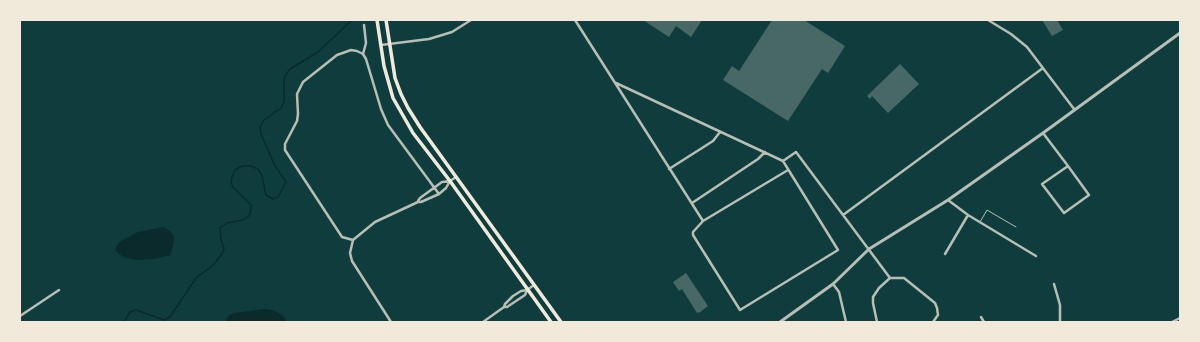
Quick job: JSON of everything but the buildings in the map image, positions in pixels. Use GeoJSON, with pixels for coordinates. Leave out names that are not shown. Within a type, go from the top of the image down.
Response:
{"type":"FeatureCollection","features":[{"type":"Feature","properties":{"kind":"main road"},"geometry":{"type":"LineString","coordinates":[[377,20],[385,71],[393,98],[413,133],[450,181],[551,322]]}},
{"type":"Feature","properties":{"kind":"main road"},"geometry":{"type":"LineString","coordinates":[[386,20],[395,78],[408,108],[420,127],[561,322]]}},
{"type":"Feature","properties":{"kind":"street"},"geometry":{"type":"LineString","coordinates":[[380,45],[429,39],[452,32],[471,20]]}},
{"type":"Feature","properties":{"kind":"street"},"geometry":{"type":"LineString","coordinates":[[575,20],[703,221]]}},
{"type":"Feature","properties":{"kind":"street"},"geometry":{"type":"LineString","coordinates":[[988,20],[1022,42],[1074,110]]}},
{"type":"Feature","properties":{"kind":"street"},"geometry":{"type":"LineString","coordinates":[[363,54],[366,43],[364,25]]}},
{"type":"Feature","properties":{"kind":"street"},"geometry":{"type":"LineString","coordinates":[[780,322],[833,284],[869,249],[948,200],[1180,33]]}},
{"type":"Feature","properties":{"kind":"street"},"geometry":{"type":"LineString","coordinates":[[353,240],[342,237],[285,150],[285,144],[297,121],[297,94],[303,82],[337,55],[351,50],[363,54],[366,59],[381,109],[388,125],[439,194]]}},
{"type":"Feature","properties":{"kind":"street"},"geometry":{"type":"LineString","coordinates":[[843,215],[1043,68]]}},
{"type":"Feature","properties":{"kind":"street"},"geometry":{"type":"LineString","coordinates":[[616,83],[783,161],[838,250],[740,310],[693,235],[695,229],[703,221],[788,170]]}},
{"type":"Feature","properties":{"kind":"street"},"geometry":{"type":"LineString","coordinates":[[669,169],[713,141],[720,132]]}},
{"type":"Feature","properties":{"kind":"street"},"geometry":{"type":"LineString","coordinates":[[1043,133],[1068,166],[1089,195],[1064,213],[1042,184],[1068,166]]}},
{"type":"Feature","properties":{"kind":"street"},"geometry":{"type":"LineString","coordinates":[[692,203],[758,160],[765,152]]}},
{"type":"Feature","properties":{"kind":"street"},"geometry":{"type":"LineString","coordinates":[[783,161],[796,152],[890,278]]}},
{"type":"Feature","properties":{"kind":"street"},"geometry":{"type":"LineString","coordinates":[[391,322],[352,261],[350,253],[353,240],[375,222],[439,194],[456,176]]}},
{"type":"Feature","properties":{"kind":"street"},"geometry":{"type":"LineString","coordinates":[[418,202],[420,198],[442,182],[450,181]]}},
{"type":"Feature","properties":{"kind":"street"},"geometry":{"type":"LineString","coordinates":[[948,200],[968,215],[1036,256]]}},
{"type":"Feature","properties":{"kind":"street"},"geometry":{"type":"LineString","coordinates":[[946,254],[968,215]]}},
{"type":"Feature","properties":{"kind":"street"},"geometry":{"type":"LineString","coordinates":[[877,322],[873,297],[879,288],[890,278],[904,278],[935,303],[938,308],[938,315],[933,322]]}},
{"type":"Feature","properties":{"kind":"street"},"geometry":{"type":"LineString","coordinates":[[833,284],[839,292],[846,322]]}},
{"type":"Feature","properties":{"kind":"street"},"geometry":{"type":"LineString","coordinates":[[1054,284],[1060,305],[1060,322]]}},
{"type":"Feature","properties":{"kind":"street"},"geometry":{"type":"LineString","coordinates":[[504,307],[513,296],[534,286]]}},
{"type":"Feature","properties":{"kind":"street"},"geometry":{"type":"LineString","coordinates":[[20,316],[59,290]]}},
{"type":"Feature","properties":{"kind":"street"},"geometry":{"type":"LineString","coordinates":[[483,322],[504,307],[507,307],[525,295],[527,290]]}},
{"type":"Feature","properties":{"kind":"street"},"geometry":{"type":"LineString","coordinates":[[981,317],[984,322]]}},
{"type":"Feature","properties":{"kind":"street"},"geometry":{"type":"LineString","coordinates":[[1172,322],[1180,318]]}},
{"type":"Feature","properties":{"kind":"lane"},"geometry":{"type":"LineString","coordinates":[[980,222],[987,210],[1016,227]]}},
{"type":"Feature","properties":{"kind":"water"},"geometry":{"type":"Polygon","coordinates":[[[164,227],[170,231],[174,237],[170,256],[135,260],[123,257],[115,250],[121,241],[138,232],[164,227]]]}},
{"type":"Feature","properties":{"kind":"water"},"geometry":{"type":"Polygon","coordinates":[[[264,309],[277,312],[284,317],[287,322],[225,322],[229,315],[234,313],[264,309]]]}},
{"type":"Feature","properties":{"kind":"waterway"},"geometry":{"type":"LineString","coordinates":[[124,322],[130,312],[136,310],[164,320],[170,317],[196,278],[212,266],[218,259],[224,248],[221,240],[220,228],[227,223],[243,220],[249,216],[251,210],[251,205],[233,187],[231,182],[235,170],[242,166],[251,166],[258,169],[262,176],[266,195],[273,199],[278,197],[286,182],[274,164],[261,134],[260,127],[264,120],[281,108],[284,102],[285,76],[290,69],[318,52],[352,20]]}}]}
